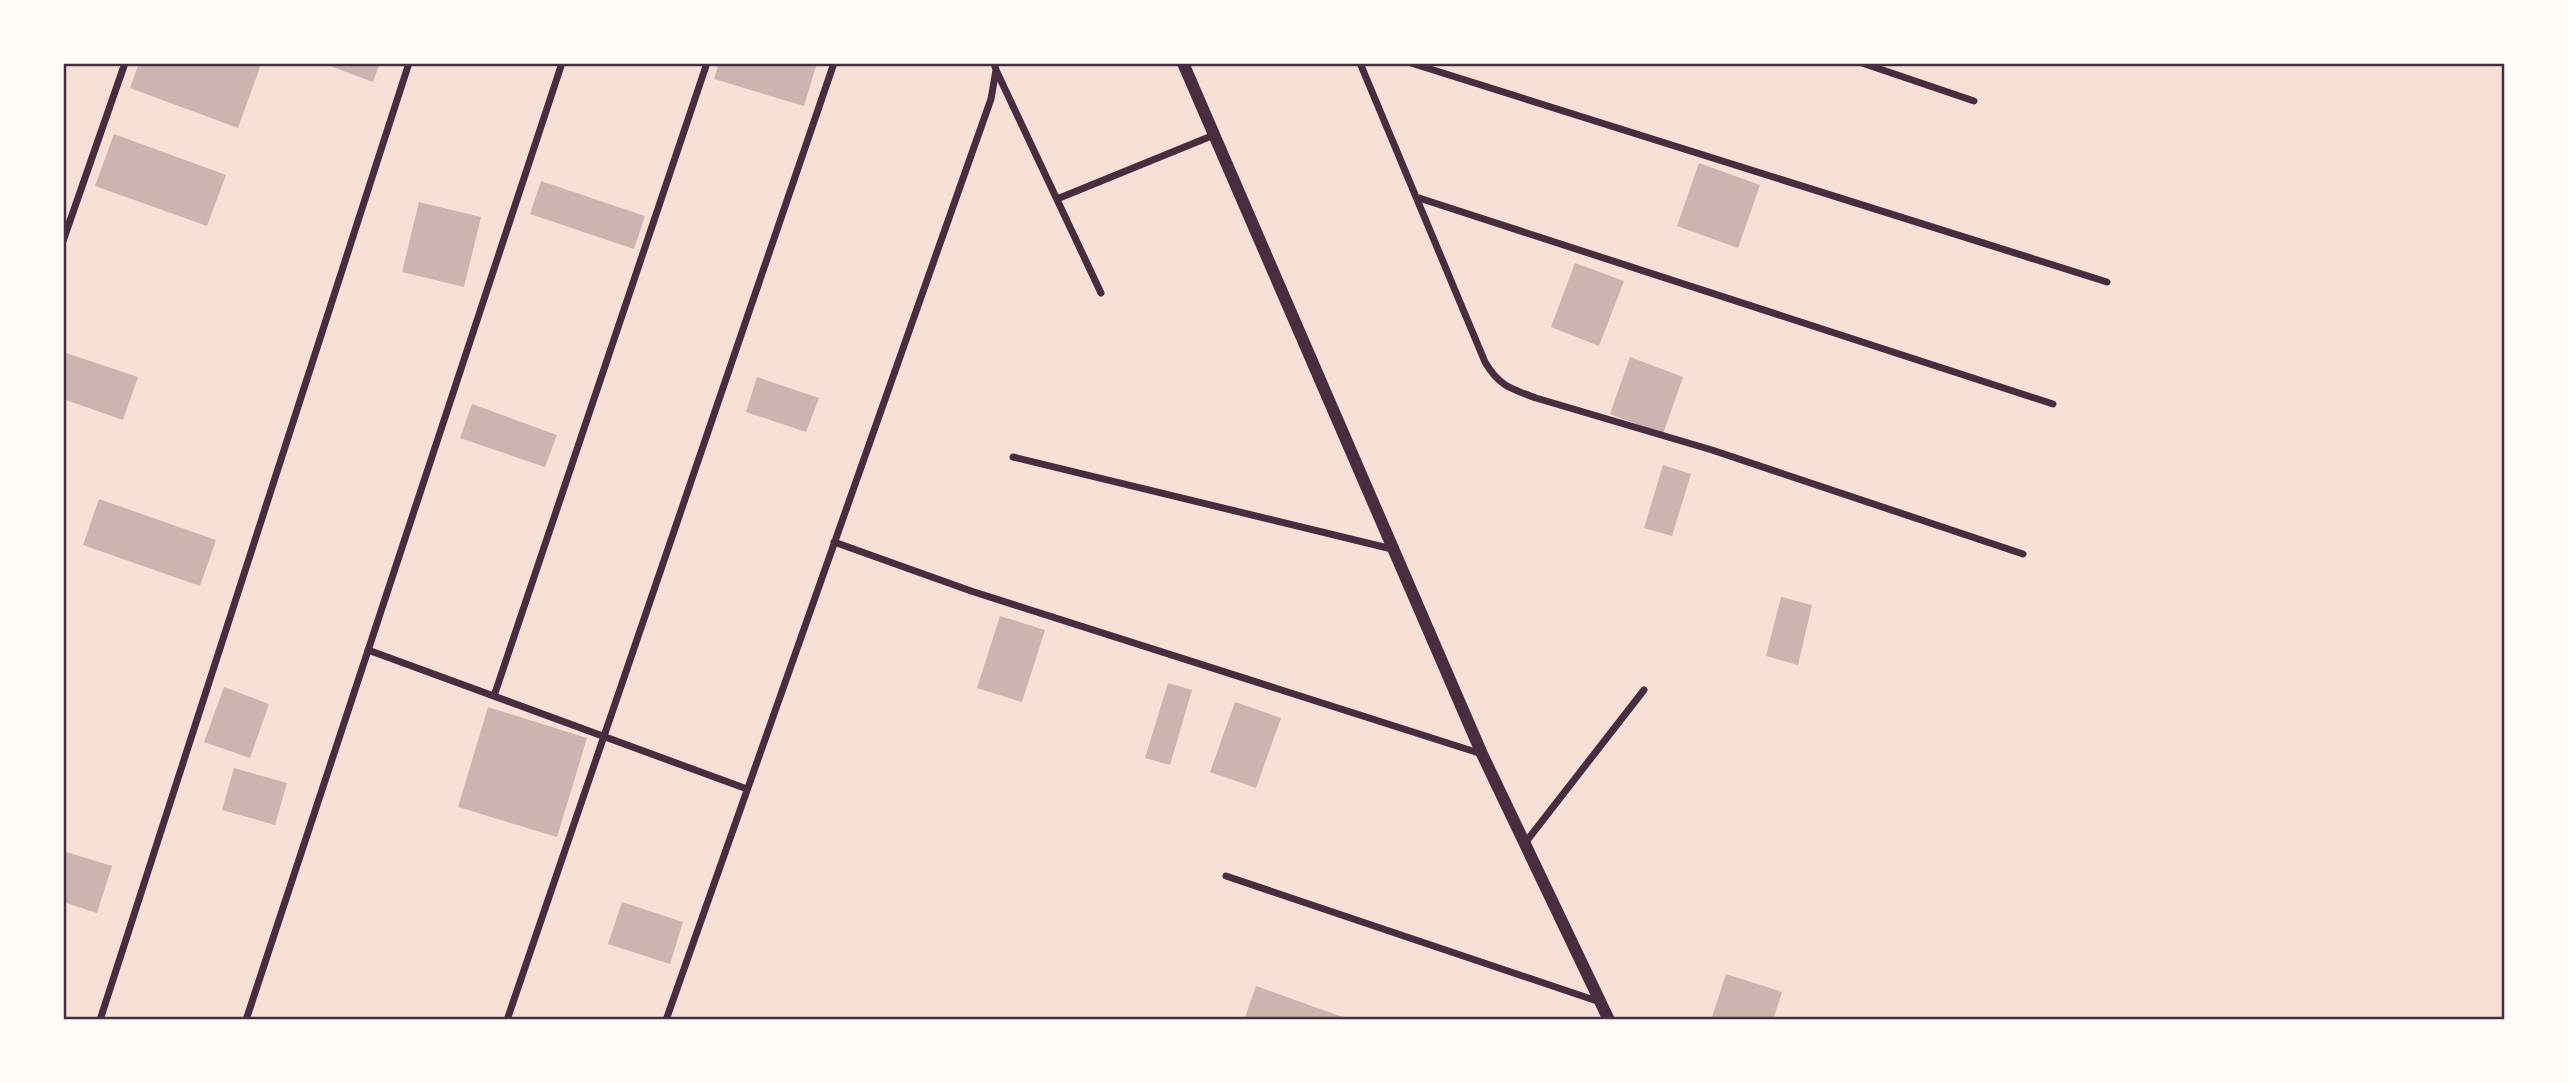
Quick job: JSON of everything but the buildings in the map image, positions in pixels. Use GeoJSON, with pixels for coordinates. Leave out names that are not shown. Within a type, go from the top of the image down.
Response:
{"type":"FeatureCollection","features":[{"type":"Feature","properties":{"kind":"street"},"geometry":{"type":"LineString","coordinates":[[63,242],[125,63]]}},
{"type":"Feature","properties":{"kind":"street"},"geometry":{"type":"LineString","coordinates":[[100,1020],[409,63]]}},
{"type":"Feature","properties":{"kind":"street"},"geometry":{"type":"LineString","coordinates":[[246,1020],[562,63]]}},
{"type":"Feature","properties":{"kind":"street"},"geometry":{"type":"LineString","coordinates":[[494,696],[707,63]]}},
{"type":"Feature","properties":{"kind":"street"},"geometry":{"type":"LineString","coordinates":[[507,1020],[834,63]]}},
{"type":"Feature","properties":{"kind":"street"},"geometry":{"type":"LineString","coordinates":[[1183,63],[1482,754],[1609,1020]]}},
{"type":"Feature","properties":{"kind":"street"},"geometry":{"type":"LineString","coordinates":[[1360,63],[1485,362],[1494,377],[1513,389],[1536,398],[1712,450],[2023,554]]}},
{"type":"Feature","properties":{"kind":"street"},"geometry":{"type":"LineString","coordinates":[[1411,63],[2107,282]]}},
{"type":"Feature","properties":{"kind":"street"},"geometry":{"type":"LineString","coordinates":[[1862,63],[1974,101]]}},
{"type":"Feature","properties":{"kind":"street"},"geometry":{"type":"LineString","coordinates":[[995,67],[1101,293]]}},
{"type":"Feature","properties":{"kind":"street"},"geometry":{"type":"LineString","coordinates":[[666,1020],[991,99],[995,67]]}},
{"type":"Feature","properties":{"kind":"street"},"geometry":{"type":"LineString","coordinates":[[1057,199],[1214,135]]}},
{"type":"Feature","properties":{"kind":"street"},"geometry":{"type":"LineString","coordinates":[[1416,197],[2053,404]]}},
{"type":"Feature","properties":{"kind":"street"},"geometry":{"type":"LineString","coordinates":[[1013,457],[1393,549]]}},
{"type":"Feature","properties":{"kind":"street"},"geometry":{"type":"LineString","coordinates":[[834,542],[971,591],[1482,754]]}},
{"type":"Feature","properties":{"kind":"street"},"geometry":{"type":"LineString","coordinates":[[368,650],[747,789]]}},
{"type":"Feature","properties":{"kind":"street"},"geometry":{"type":"LineString","coordinates":[[1524,844],[1644,690]]}},
{"type":"Feature","properties":{"kind":"street"},"geometry":{"type":"LineString","coordinates":[[1226,876],[1601,1002]]}}]}
